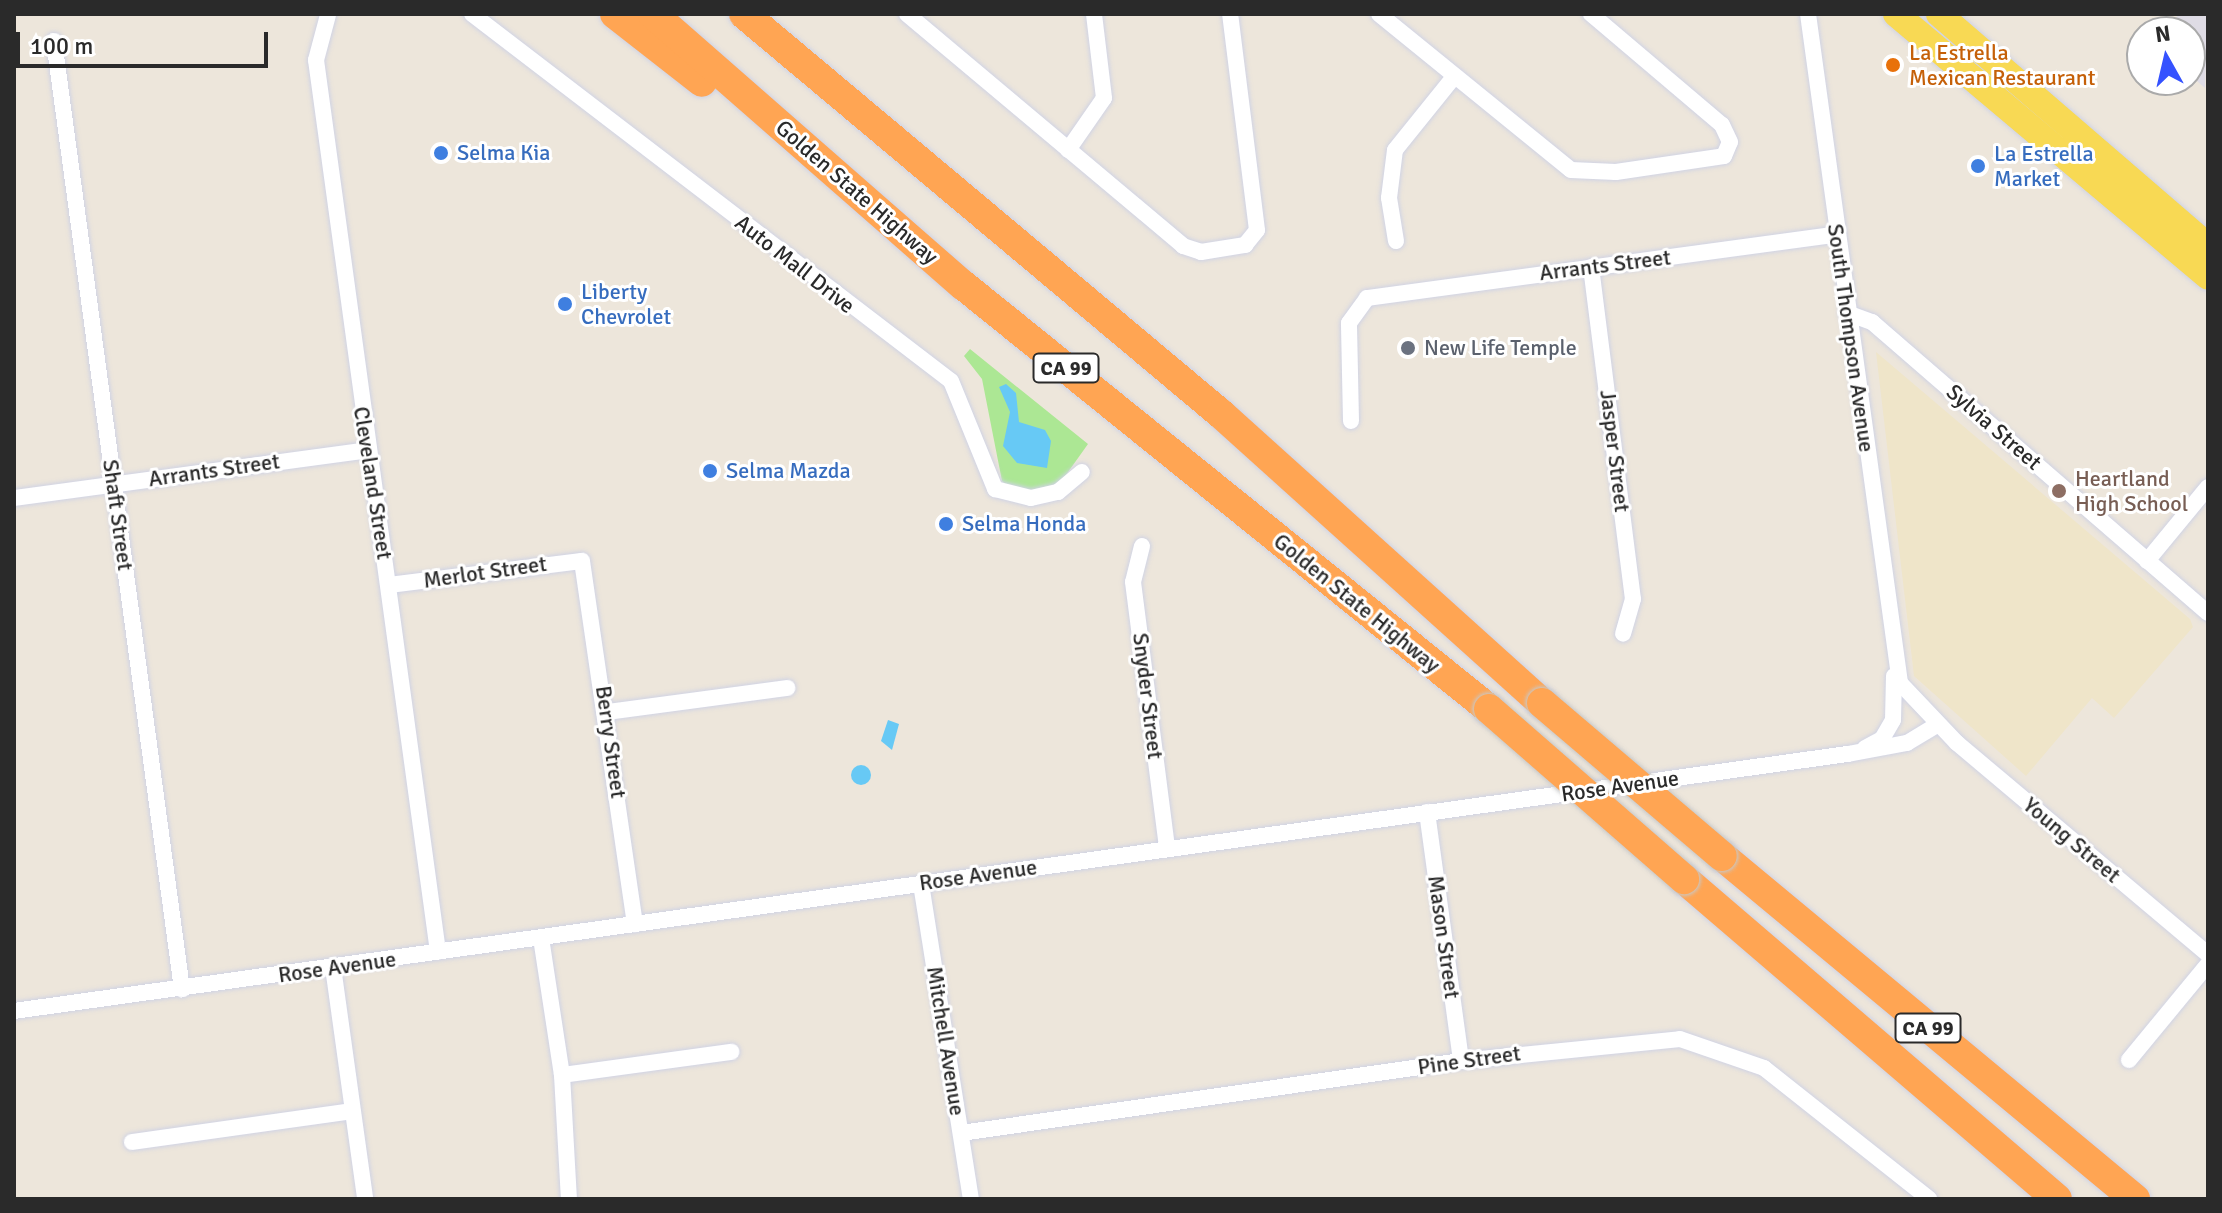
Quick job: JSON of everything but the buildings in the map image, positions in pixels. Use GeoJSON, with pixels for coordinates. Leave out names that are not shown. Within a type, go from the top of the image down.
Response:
{"type":"FeatureCollection","features":[{"type":"Feature","properties":{"kind":"highway"},"geometry":{"type":"LineString","coordinates":[[615,14],[963,285]]}},
{"type":"Feature","properties":{"kind":"highway","name":"Golden State Highway"},"geometry":{"type":"LineString","coordinates":[[653,14],[963,285],[1489,709],[2057,1199]]}},
{"type":"Feature","properties":{"kind":"highway","name":"Golden State Highway"},"geometry":{"type":"LineString","coordinates":[[744,14],[1221,414],[1542,703],[2135,1199]]}},
{"type":"Feature","properties":{"kind":"main road"},"geometry":{"type":"LineString","coordinates":[[1896,14],[2208,277]]}},
{"type":"Feature","properties":{"kind":"main road"},"geometry":{"type":"LineString","coordinates":[[1939,14],[2208,246]]}},
{"type":"Feature","properties":{"kind":"street","name":"Auto Mall Drive"},"geometry":{"type":"LineString","coordinates":[[472,14],[951,381],[995,489],[1031,498],[1058,492],[1082,472]]}},
{"type":"Feature","properties":{"kind":"street"},"geometry":{"type":"LineString","coordinates":[[907,14],[1183,246],[1201,252],[1251,242],[1257,223],[1230,14]]}},
{"type":"Feature","properties":{"kind":"street"},"geometry":{"type":"LineString","coordinates":[[1068,150],[1104,98],[1094,14]]}},
{"type":"Feature","properties":{"kind":"street"},"geometry":{"type":"LineString","coordinates":[[1379,14],[1571,170],[1599,173],[1724,156],[1730,142],[1722,125],[1591,14]]}},
{"type":"Feature","properties":{"kind":"street","name":"South Thompson Avenue"},"geometry":{"type":"LineString","coordinates":[[1808,14],[1894,662],[1906,695],[1937,725]]}},
{"type":"Feature","properties":{"kind":"street","name":"Cleveland Street"},"geometry":{"type":"LineString","coordinates":[[328,15],[316,60],[438,952]]}},
{"type":"Feature","properties":{"kind":"street","name":"Shaft Street"},"geometry":{"type":"LineString","coordinates":[[54,41],[182,989]]}},
{"type":"Feature","properties":{"kind":"street"},"geometry":{"type":"LineString","coordinates":[[1396,241],[1389,198],[1395,150],[1454,77]]}},
{"type":"Feature","properties":{"kind":"street","name":"Arrants Street"},"geometry":{"type":"LineString","coordinates":[[1351,421],[1349,323],[1355,307],[1374,295],[1836,235]]}},
{"type":"Feature","properties":{"kind":"street","name":"Jasper Street"},"geometry":{"type":"LineString","coordinates":[[1591,267],[1633,599],[1623,634]]}},
{"type":"Feature","properties":{"kind":"street","name":"Sylvia Street"},"geometry":{"type":"LineString","coordinates":[[1847,313],[1872,322],[2208,613]]}},
{"type":"Feature","properties":{"kind":"street","name":"Arrants Street"},"geometry":{"type":"LineString","coordinates":[[14,498],[367,450]]}},
{"type":"Feature","properties":{"kind":"street"},"geometry":{"type":"LineString","coordinates":[[2147,561],[2208,487]]}},
{"type":"Feature","properties":{"kind":"street","name":"Snyder Street"},"geometry":{"type":"LineString","coordinates":[[1142,546],[1133,582],[1167,848]]}},
{"type":"Feature","properties":{"kind":"street","name":"Merlot Street"},"geometry":{"type":"LineString","coordinates":[[389,585],[582,561]]}},
{"type":"Feature","properties":{"kind":"street","name":"Berry Street"},"geometry":{"type":"LineString","coordinates":[[582,561],[607,712],[635,924]]}},
{"type":"Feature","properties":{"kind":"street","name":"South Thompson Avenue"},"geometry":{"type":"LineString","coordinates":[[1848,754],[1888,731],[1894,662]]}},
{"type":"Feature","properties":{"kind":"street"},"geometry":{"type":"LineString","coordinates":[[607,712],[787,688]]}},
{"type":"Feature","properties":{"kind":"street","name":"Rose Avenue"},"geometry":{"type":"LineString","coordinates":[[14,1011],[1848,754],[1907,743],[1937,725]]}},
{"type":"Feature","properties":{"kind":"street","name":"Young Street"},"geometry":{"type":"LineString","coordinates":[[1937,725],[2208,954]]}},
{"type":"Feature","properties":{"kind":"street","name":"Mason Street"},"geometry":{"type":"LineString","coordinates":[[1427,812],[1461,1061]]}},
{"type":"Feature","properties":{"kind":"street","name":"Mitchell Avenue"},"geometry":{"type":"LineString","coordinates":[[921,884],[971,1199]]}},
{"type":"Feature","properties":{"kind":"street"},"geometry":{"type":"LineString","coordinates":[[541,938],[562,1075],[569,1199]]}},
{"type":"Feature","properties":{"kind":"street"},"geometry":{"type":"LineString","coordinates":[[2129,1060],[2208,964]]}},
{"type":"Feature","properties":{"kind":"street"},"geometry":{"type":"LineString","coordinates":[[333,967],[365,1199]]}},
{"type":"Feature","properties":{"kind":"street","name":"Pine Street"},"geometry":{"type":"LineString","coordinates":[[961,1133],[1636,1039],[1702,1042],[1764,1068],[1929,1199]]}},
{"type":"Feature","properties":{"kind":"street"},"geometry":{"type":"LineString","coordinates":[[562,1075],[731,1052]]}},
{"type":"Feature","properties":{"kind":"street"},"geometry":{"type":"LineString","coordinates":[[132,1142],[352,1111]]}},
{"type":"Feature","properties":{"kind":"shaded area"},"geometry":{"type":"Polygon","coordinates":[[[2208,14],[2206,63],[2206,16],[2177,16],[2208,14]]]}},
{"type":"Feature","properties":{"kind":"shaded area"},"geometry":{"type":"Polygon","coordinates":[[[1876,352],[2190,619],[2193,627],[2114,718],[2092,698],[2026,776],[1914,676],[1876,352]]]}},
{"type":"Feature","properties":{"kind":"green space"},"geometry":{"type":"Polygon","coordinates":[[[970,349],[1088,444],[1056,489],[1016,494],[1002,481],[982,379],[964,356],[970,349]]]}},
{"type":"Feature","properties":{"kind":"water"},"geometry":{"type":"Polygon","coordinates":[[[1006,384],[1016,393],[1019,422],[1045,430],[1051,441],[1047,468],[1017,463],[1003,446],[1010,412],[999,387],[1006,384]]]}},
{"type":"Feature","properties":{"kind":"water"},"geometry":{"type":"Polygon","coordinates":[[[888,720],[899,724],[892,750],[881,741],[888,720]]]}},
{"type":"Feature","properties":{"kind":"water"},"geometry":{"type":"Polygon","coordinates":[[[857,765],[865,765],[871,775],[865,785],[857,785],[851,779],[851,771],[857,765]]]}},
{"type":"Feature","properties":{"kind":"place","name":"La Estrella Mexican Restaurant"},"geometry":{"type":"Point","coordinates":[1893,65]}},
{"type":"Feature","properties":{"kind":"place","name":"Selma Kia"},"geometry":{"type":"Point","coordinates":[441,153]}},
{"type":"Feature","properties":{"kind":"place","name":"La Estrella Market"},"geometry":{"type":"Point","coordinates":[1978,166]}},
{"type":"Feature","properties":{"kind":"place","name":"Liberty Chevrolet"},"geometry":{"type":"Point","coordinates":[565,304]}},
{"type":"Feature","properties":{"kind":"place","name":"New Life Temple"},"geometry":{"type":"Point","coordinates":[1408,348]}},
{"type":"Feature","properties":{"kind":"place","name":"Selma Mazda"},"geometry":{"type":"Point","coordinates":[710,471]}},
{"type":"Feature","properties":{"kind":"place","name":"Heartland High School"},"geometry":{"type":"Point","coordinates":[2059,491]}},
{"type":"Feature","properties":{"kind":"place","name":"Selma Honda"},"geometry":{"type":"Point","coordinates":[946,524]}}]}
